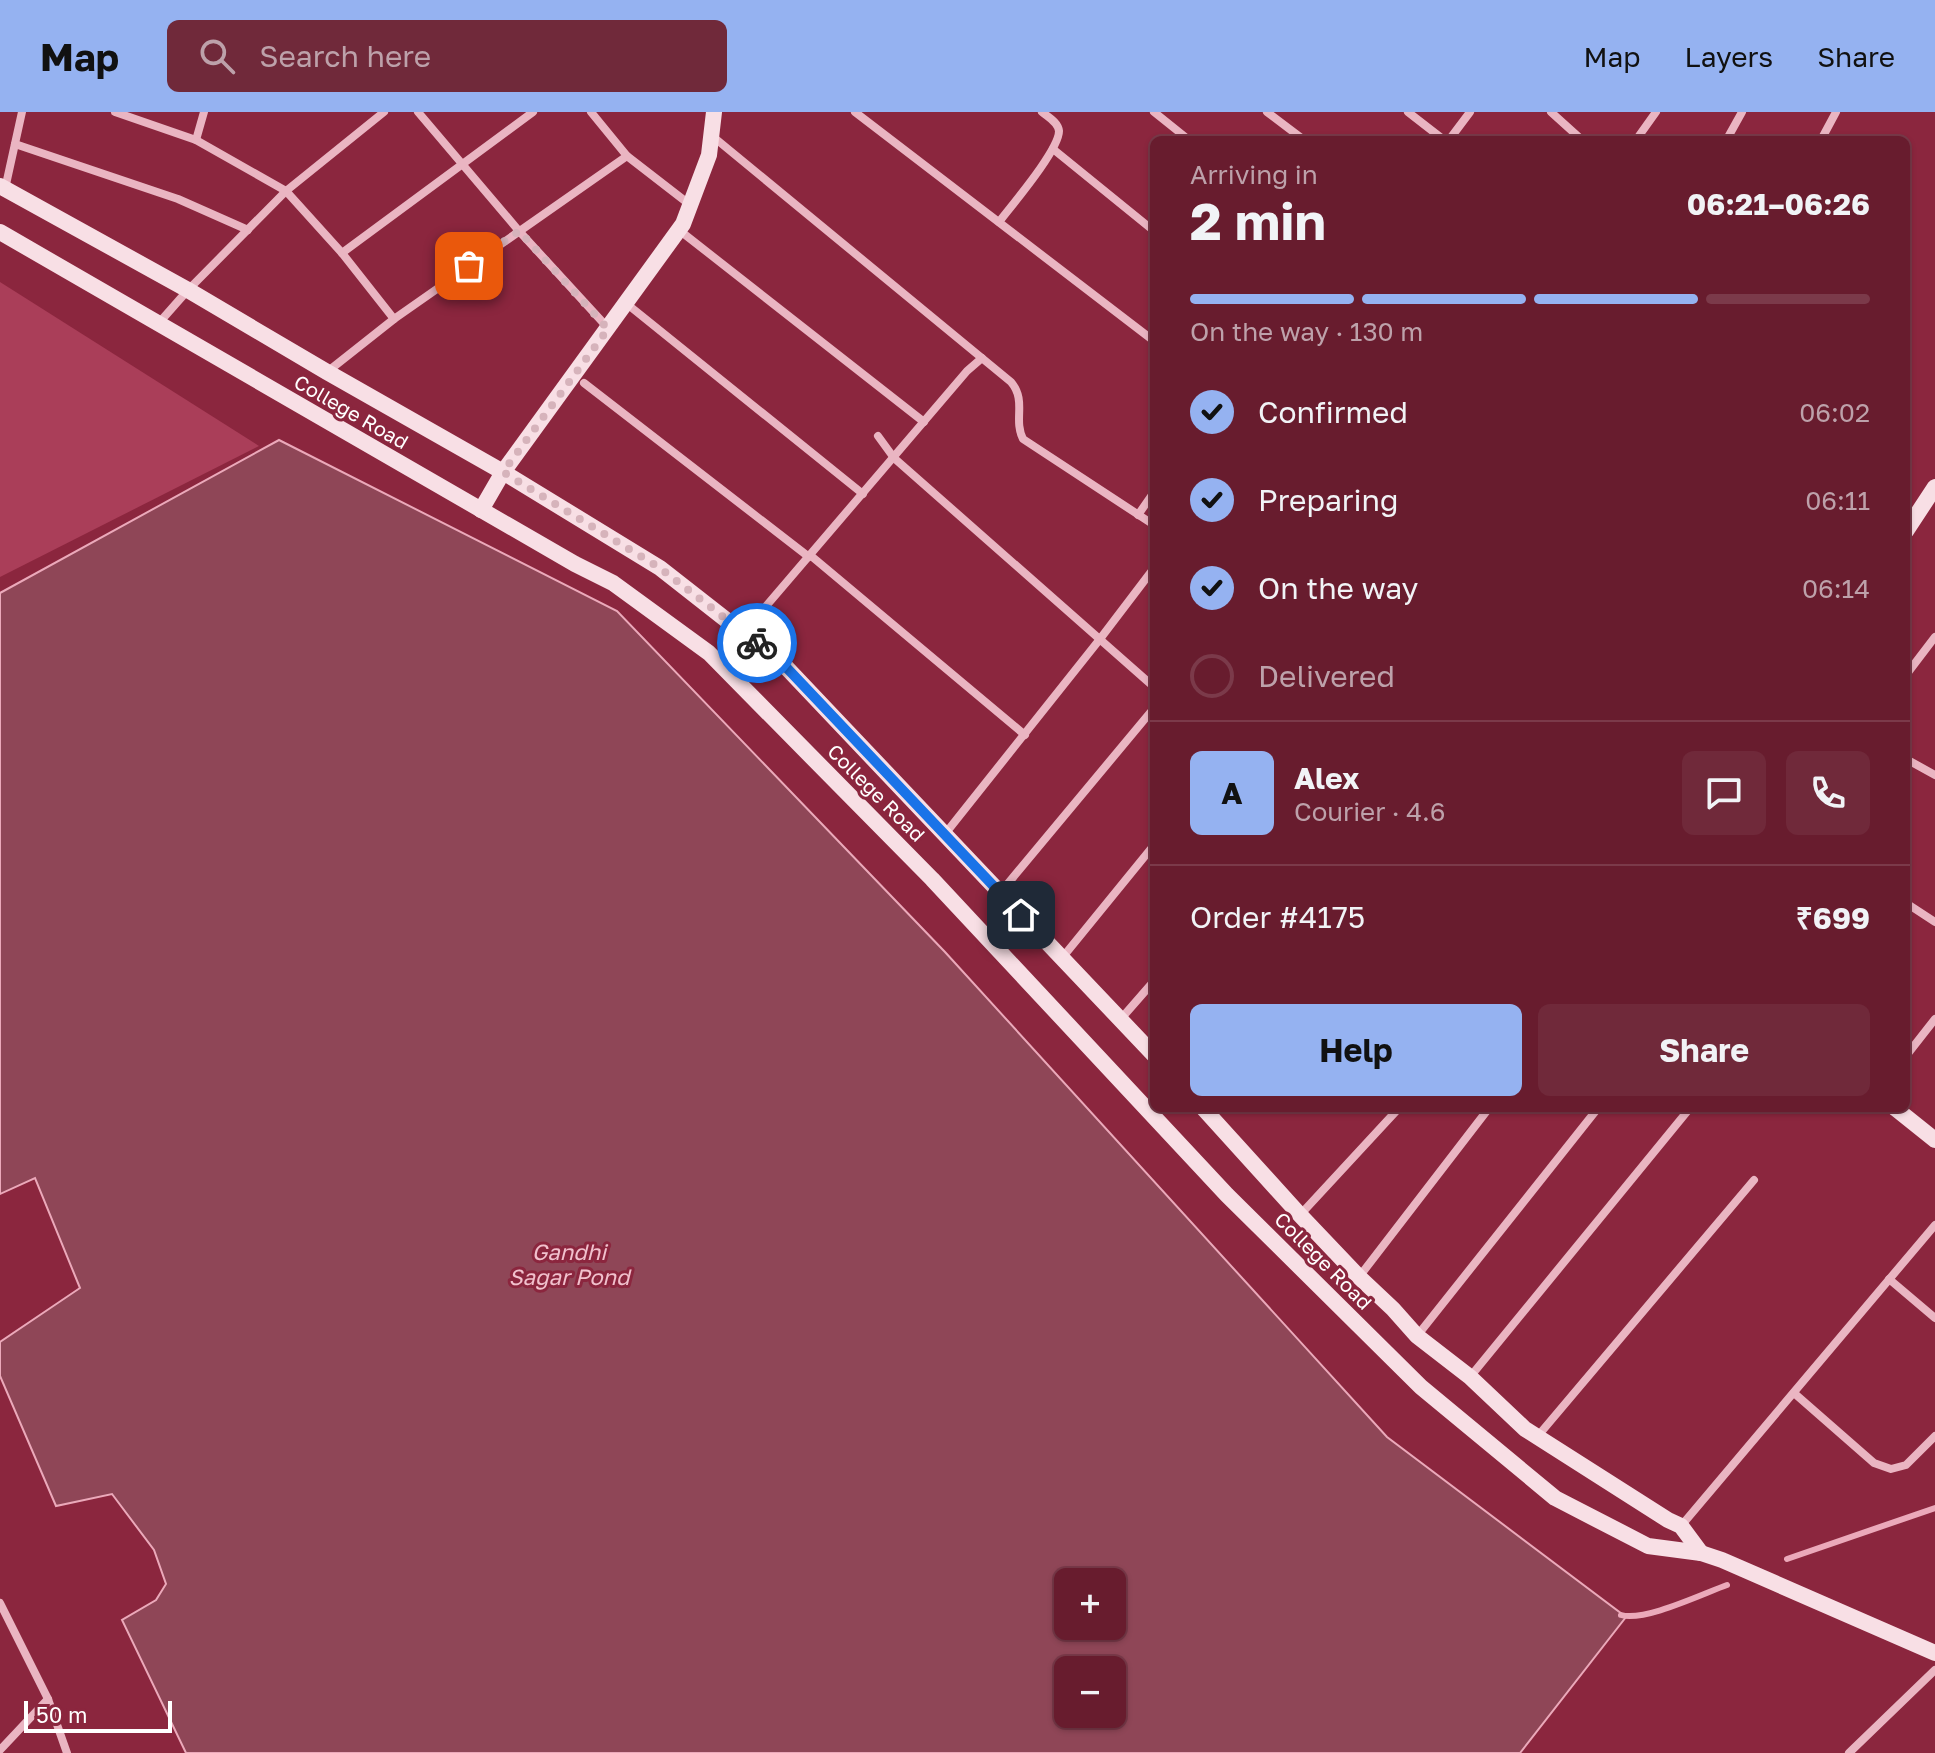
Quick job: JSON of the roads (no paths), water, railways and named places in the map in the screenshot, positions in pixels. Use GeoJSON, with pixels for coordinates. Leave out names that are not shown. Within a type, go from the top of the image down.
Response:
{"type":"FeatureCollection","features":[{"type":"Feature","properties":{"kind":"main road"},"geometry":{"type":"LineString","coordinates":[[481,510],[503,472],[683,224],[709,155],[714,112]]}},
{"type":"Feature","properties":{"kind":"main road","name":"College Road"},"geometry":{"type":"LineString","coordinates":[[3,188],[188,290],[503,472],[660,568],[785,666],[1150,1051]]}},
{"type":"Feature","properties":{"kind":"main road","name":"College Road"},"geometry":{"type":"LineString","coordinates":[[0,232],[613,583],[709,653],[932,879],[1227,1195],[1421,1387],[1555,1498],[1648,1546],[1701,1553],[1722,1560],[1935,1653]]}},
{"type":"Feature","properties":{"kind":"main road"},"geometry":{"type":"LineString","coordinates":[[1910,525],[1935,487]]}},
{"type":"Feature","properties":{"kind":"main road","name":"College Road"},"geometry":{"type":"LineString","coordinates":[[1207,1112],[1300,1215],[1417,1336],[1470,1377],[1525,1429],[1681,1526],[1701,1553]]}},
{"type":"Feature","properties":{"kind":"main road"},"geometry":{"type":"LineString","coordinates":[[1900,1112],[1935,1140]]}},
{"type":"Feature","properties":{"kind":"street"},"geometry":{"type":"LineString","coordinates":[[3,188],[22,112]]}},
{"type":"Feature","properties":{"kind":"street"},"geometry":{"type":"LineString","coordinates":[[115,112],[196,140],[286,191],[342,253],[394,319]]}},
{"type":"Feature","properties":{"kind":"street"},"geometry":{"type":"LineString","coordinates":[[196,140],[204,112]]}},
{"type":"Feature","properties":{"kind":"street"},"geometry":{"type":"LineString","coordinates":[[158,324],[286,191],[384,112]]}},
{"type":"Feature","properties":{"kind":"street"},"geometry":{"type":"LineString","coordinates":[[418,112],[519,231],[608,329]]}},
{"type":"Feature","properties":{"kind":"street"},"geometry":{"type":"LineString","coordinates":[[342,253],[533,112]]}},
{"type":"Feature","properties":{"kind":"street"},"geometry":{"type":"LineString","coordinates":[[591,112],[627,156],[690,205]]}},
{"type":"Feature","properties":{"kind":"street"},"geometry":{"type":"LineString","coordinates":[[855,112],[1150,338]]}},
{"type":"Feature","properties":{"kind":"street"},"geometry":{"type":"LineString","coordinates":[[999,222],[1053,149],[1059,130],[1056,123],[1042,112]]}},
{"type":"Feature","properties":{"kind":"street"},"geometry":{"type":"LineString","coordinates":[[1154,112],[1184,136]]}},
{"type":"Feature","properties":{"kind":"street"},"geometry":{"type":"LineString","coordinates":[[1267,112],[1299,136]]}},
{"type":"Feature","properties":{"kind":"street"},"geometry":{"type":"LineString","coordinates":[[1408,112],[1441,136]]}},
{"type":"Feature","properties":{"kind":"street"},"geometry":{"type":"LineString","coordinates":[[1450,136],[1470,112]]}},
{"type":"Feature","properties":{"kind":"street"},"geometry":{"type":"LineString","coordinates":[[1551,112],[1578,136]]}},
{"type":"Feature","properties":{"kind":"street"},"geometry":{"type":"LineString","coordinates":[[1639,136],[1656,112]]}},
{"type":"Feature","properties":{"kind":"street"},"geometry":{"type":"LineString","coordinates":[[1729,136],[1742,112]]}},
{"type":"Feature","properties":{"kind":"street"},"geometry":{"type":"LineString","coordinates":[[1823,136],[1836,112]]}},
{"type":"Feature","properties":{"kind":"street"},"geometry":{"type":"LineString","coordinates":[[711,135],[1015,387],[1020,398],[1019,431],[1023,439],[1150,522]]}},
{"type":"Feature","properties":{"kind":"street"},"geometry":{"type":"LineString","coordinates":[[15,144],[178,199],[248,230]]}},
{"type":"Feature","properties":{"kind":"street"},"geometry":{"type":"LineString","coordinates":[[1053,149],[1150,228]]}},
{"type":"Feature","properties":{"kind":"street"},"geometry":{"type":"LineString","coordinates":[[327,372],[394,319],[627,156]]}},
{"type":"Feature","properties":{"kind":"street"},"geometry":{"type":"LineString","coordinates":[[679,230],[924,422]]}},
{"type":"Feature","properties":{"kind":"street"},"geometry":{"type":"LineString","coordinates":[[627,304],[863,494]]}},
{"type":"Feature","properties":{"kind":"street"},"geometry":{"type":"LineString","coordinates":[[744,632],[967,371],[982,358]]}},
{"type":"Feature","properties":{"kind":"street"},"geometry":{"type":"LineString","coordinates":[[584,383],[810,555],[1025,735]]}},
{"type":"Feature","properties":{"kind":"street"},"geometry":{"type":"LineString","coordinates":[[878,436],[894,458],[1150,683]]}},
{"type":"Feature","properties":{"kind":"street"},"geometry":{"type":"LineString","coordinates":[[1138,515],[1150,498]]}},
{"type":"Feature","properties":{"kind":"street"},"geometry":{"type":"LineString","coordinates":[[945,834],[1150,573]]}},
{"type":"Feature","properties":{"kind":"street"},"geometry":{"type":"LineString","coordinates":[[1910,670],[1935,637]]}},
{"type":"Feature","properties":{"kind":"street"},"geometry":{"type":"LineString","coordinates":[[1000,893],[1150,713]]}},
{"type":"Feature","properties":{"kind":"street"},"geometry":{"type":"LineString","coordinates":[[1910,761],[1935,775]]}},
{"type":"Feature","properties":{"kind":"street"},"geometry":{"type":"LineString","coordinates":[[1062,958],[1150,850]]}},
{"type":"Feature","properties":{"kind":"street"},"geometry":{"type":"LineString","coordinates":[[1910,906],[1935,922]]}},
{"type":"Feature","properties":{"kind":"street"},"geometry":{"type":"LineString","coordinates":[[1120,1020],[1150,986]]}},
{"type":"Feature","properties":{"kind":"street"},"geometry":{"type":"LineString","coordinates":[[1910,1051],[1935,1019]]}},
{"type":"Feature","properties":{"kind":"street"},"geometry":{"type":"LineString","coordinates":[[1300,1215],[1395,1112]]}},
{"type":"Feature","properties":{"kind":"street"},"geometry":{"type":"LineString","coordinates":[[1359,1277],[1486,1112]]}},
{"type":"Feature","properties":{"kind":"street"},"geometry":{"type":"LineString","coordinates":[[1417,1336],[1595,1112]]}},
{"type":"Feature","properties":{"kind":"street"},"geometry":{"type":"LineString","coordinates":[[1470,1377],[1687,1112]]}},
{"type":"Feature","properties":{"kind":"street"},"geometry":{"type":"LineString","coordinates":[[1537,1437],[1754,1180]]}},
{"type":"Feature","properties":{"kind":"street"},"geometry":{"type":"LineString","coordinates":[[1681,1526],[1935,1225]]}},
{"type":"Feature","properties":{"kind":"street"},"geometry":{"type":"LineString","coordinates":[[1889,1279],[1935,1318]]}},
{"type":"Feature","properties":{"kind":"street"},"geometry":{"type":"LineString","coordinates":[[1794,1393],[1874,1463],[1891,1469],[1906,1465],[1935,1436]]}},
{"type":"Feature","properties":{"kind":"street"},"geometry":{"type":"LineString","coordinates":[[0,1603],[48,1699],[67,1753]]}},
{"type":"Feature","properties":{"kind":"street"},"geometry":{"type":"LineString","coordinates":[[1849,1753],[1935,1670]]}},
{"type":"Feature","properties":{"kind":"street"},"geometry":{"type":"LineString","coordinates":[[0,1750],[48,1699]]}},
{"type":"Feature","properties":{"kind":"water","name":"Gandhi Sagar Pond"},"geometry":{"type":"Polygon","coordinates":[[[279,440],[617,611],[945,952],[1387,1437],[1626,1617],[1520,1753],[186,1753],[122,1620],[156,1600],[166,1584],[154,1550],[112,1494],[56,1506],[0,1376],[0,1342],[80,1288],[35,1178],[0,1194],[0,593],[279,440]]]}},
{"type":"Feature","properties":{"kind":"waterway"},"geometry":{"type":"LineString","coordinates":[[1787,1559],[1935,1508]]}},
{"type":"Feature","properties":{"kind":"waterway"},"geometry":{"type":"LineString","coordinates":[[1621,1615],[1644,1615],[1727,1585]]}}]}
